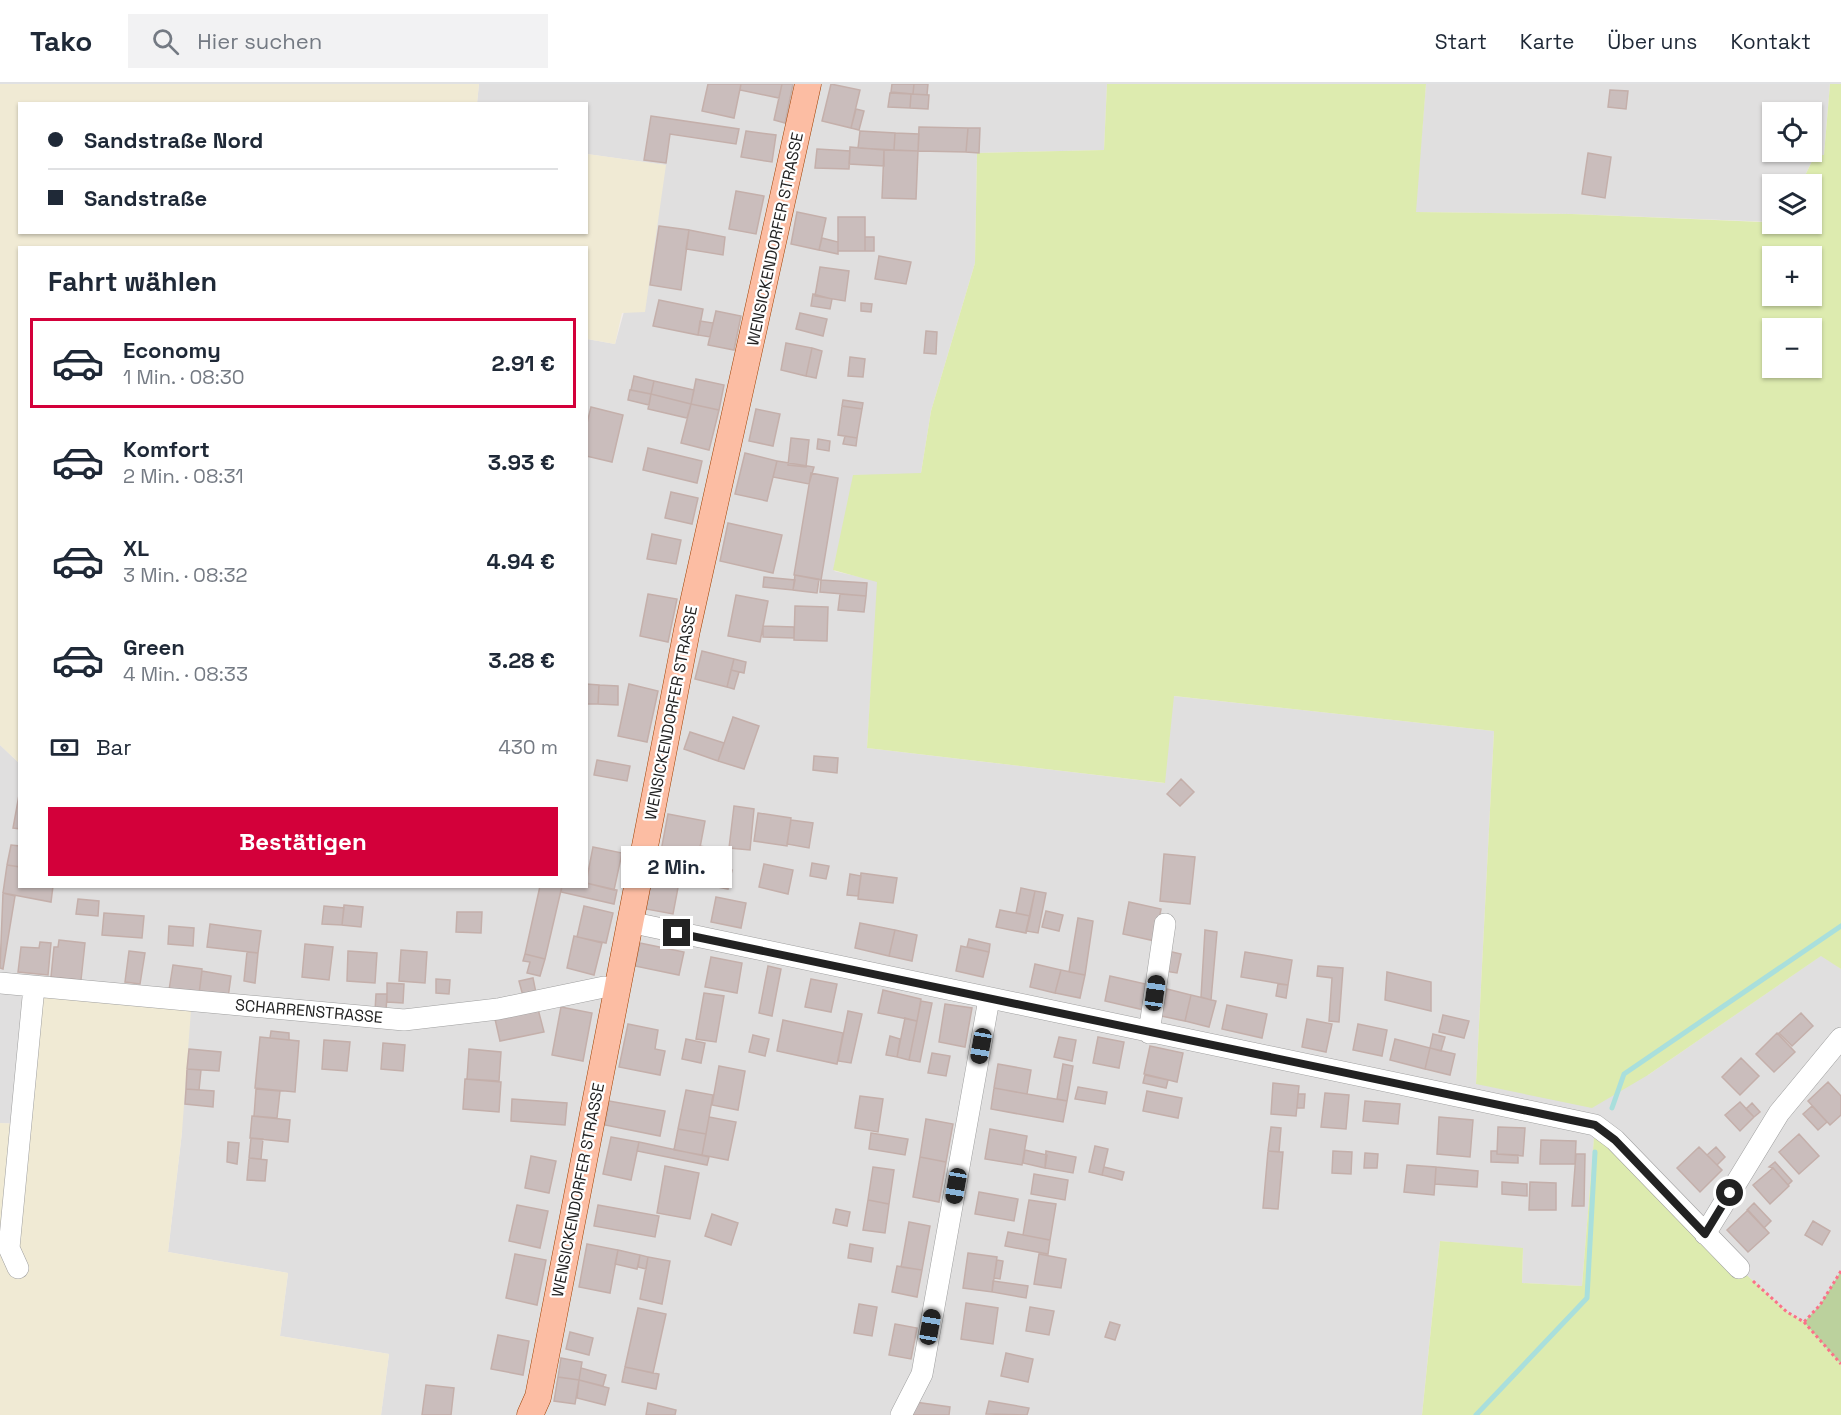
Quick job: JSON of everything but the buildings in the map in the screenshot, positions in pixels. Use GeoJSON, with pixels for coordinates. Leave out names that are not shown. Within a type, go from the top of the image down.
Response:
{"type":"FeatureCollection","features":[{"type":"Feature","properties":{"kind":"main road","name":"WENSICKENDORFER STRASSE"},"geometry":{"type":"LineString","coordinates":[[530,1415],[538,1398],[687,630],[808,84]]}},
{"type":"Feature","properties":{"kind":"street"},"geometry":{"type":"LineString","coordinates":[[629,921],[1149,1033],[1595,1125],[1615,1140],[1738,1268]]}},
{"type":"Feature","properties":{"kind":"street"},"geometry":{"type":"LineString","coordinates":[[1149,1033],[1165,924]]}},
{"type":"Feature","properties":{"kind":"street","name":"SCHARRENSTRASSE"},"geometry":{"type":"LineString","coordinates":[[0,983],[404,1020],[498,1009],[604,987],[616,990]]}},
{"type":"Feature","properties":{"kind":"street"},"geometry":{"type":"LineString","coordinates":[[18,1268],[9,1248],[34,987]]}},
{"type":"Feature","properties":{"kind":"street"},"geometry":{"type":"LineString","coordinates":[[901,1415],[922,1374],[989,999]]}},
{"type":"Feature","properties":{"kind":"street"},"geometry":{"type":"LineString","coordinates":[[1705,1234],[1779,1113],[1841,1038]]}},
{"type":"Feature","properties":{"kind":"path"},"geometry":{"type":"LineString","coordinates":[[1738,1268],[1804,1322],[1841,1365]]}},
{"type":"Feature","properties":{"kind":"path"},"geometry":{"type":"LineString","coordinates":[[1804,1322],[1820,1305],[1841,1271]]}},
{"type":"Feature","properties":{"kind":"shaded area"},"geometry":{"type":"Polygon","coordinates":[[[0,84],[479,84],[477,102],[18,102],[18,234],[588,234],[588,154],[666,165],[645,312],[622,313],[615,344],[588,339],[588,246],[18,246],[18,762],[0,745],[0,84]]]}},
{"type":"Feature","properties":{"kind":"shaded area"},"geometry":{"type":"Polygon","coordinates":[[[479,84],[1107,84],[1104,150],[977,153],[975,263],[931,411],[921,473],[834,571],[878,581],[867,748],[1164,783],[1173,696],[1494,731],[1476,1084],[1648,1075],[1822,955],[1841,969],[1841,1271],[1820,1305],[1804,1322],[1787,1312],[1595,1126],[1582,1286],[1522,1283],[1523,1249],[1440,1241],[1422,1415],[381,1415],[389,1354],[280,1336],[288,1273],[168,1252],[182,1132],[0,1123],[0,745],[18,762],[18,888],[588,888],[588,339],[615,344],[665,165],[588,154],[588,102],[477,102],[479,84]]]}},
{"type":"Feature","properties":{"kind":"shaded area"},"geometry":{"type":"Polygon","coordinates":[[[1426,84],[1830,84],[1824,155],[1822,155],[1822,102],[1762,102],[1762,162],[1812,162],[1806,174],[1762,174],[1762,222],[1572,214],[1415,212],[1426,84]]]}},
{"type":"Feature","properties":{"kind":"shaded area"},"geometry":{"type":"Polygon","coordinates":[[[33,992],[191,1010],[182,1132],[168,1252],[288,1273],[280,1336],[389,1354],[381,1415],[0,1415],[0,1123],[19,1124],[33,992]]]}},
{"type":"Feature","properties":{"kind":"green space"},"geometry":{"type":"Polygon","coordinates":[[[1107,84],[1426,84],[1416,212],[1572,214],[1762,222],[1762,234],[1822,234],[1822,174],[1806,174],[1812,162],[1822,162],[1830,84],[1841,84],[1841,969],[1821,956],[1648,1075],[1592,1108],[1476,1084],[1494,731],[1174,696],[1165,783],[867,748],[877,582],[833,570],[853,475],[921,473],[931,411],[975,263],[977,153],[1104,150],[1107,84]]]}},
{"type":"Feature","properties":{"kind":"green space"},"geometry":{"type":"Polygon","coordinates":[[[1595,1125],[1739,1268],[1787,1312],[1804,1322],[1841,1364],[1841,1415],[1422,1415],[1440,1241],[1523,1248],[1522,1283],[1582,1286],[1595,1125]]]}},
{"type":"Feature","properties":{"kind":"green space"},"geometry":{"type":"Polygon","coordinates":[[[1841,1271],[1841,1364],[1804,1322],[1820,1305],[1841,1271]]]}},
{"type":"Feature","properties":{"kind":"waterway"},"geometry":{"type":"LineString","coordinates":[[1612,1108],[1624,1074],[1841,926]]}},
{"type":"Feature","properties":{"kind":"waterway"},"geometry":{"type":"LineString","coordinates":[[1476,1415],[1587,1298],[1595,1152]]}},
{"type":"Feature","properties":{"kind":"route"},"geometry":{"type":"LineString","coordinates":[[677,933],[1595,1125],[1615,1140],[1705,1234],[1730,1193]]}}]}
